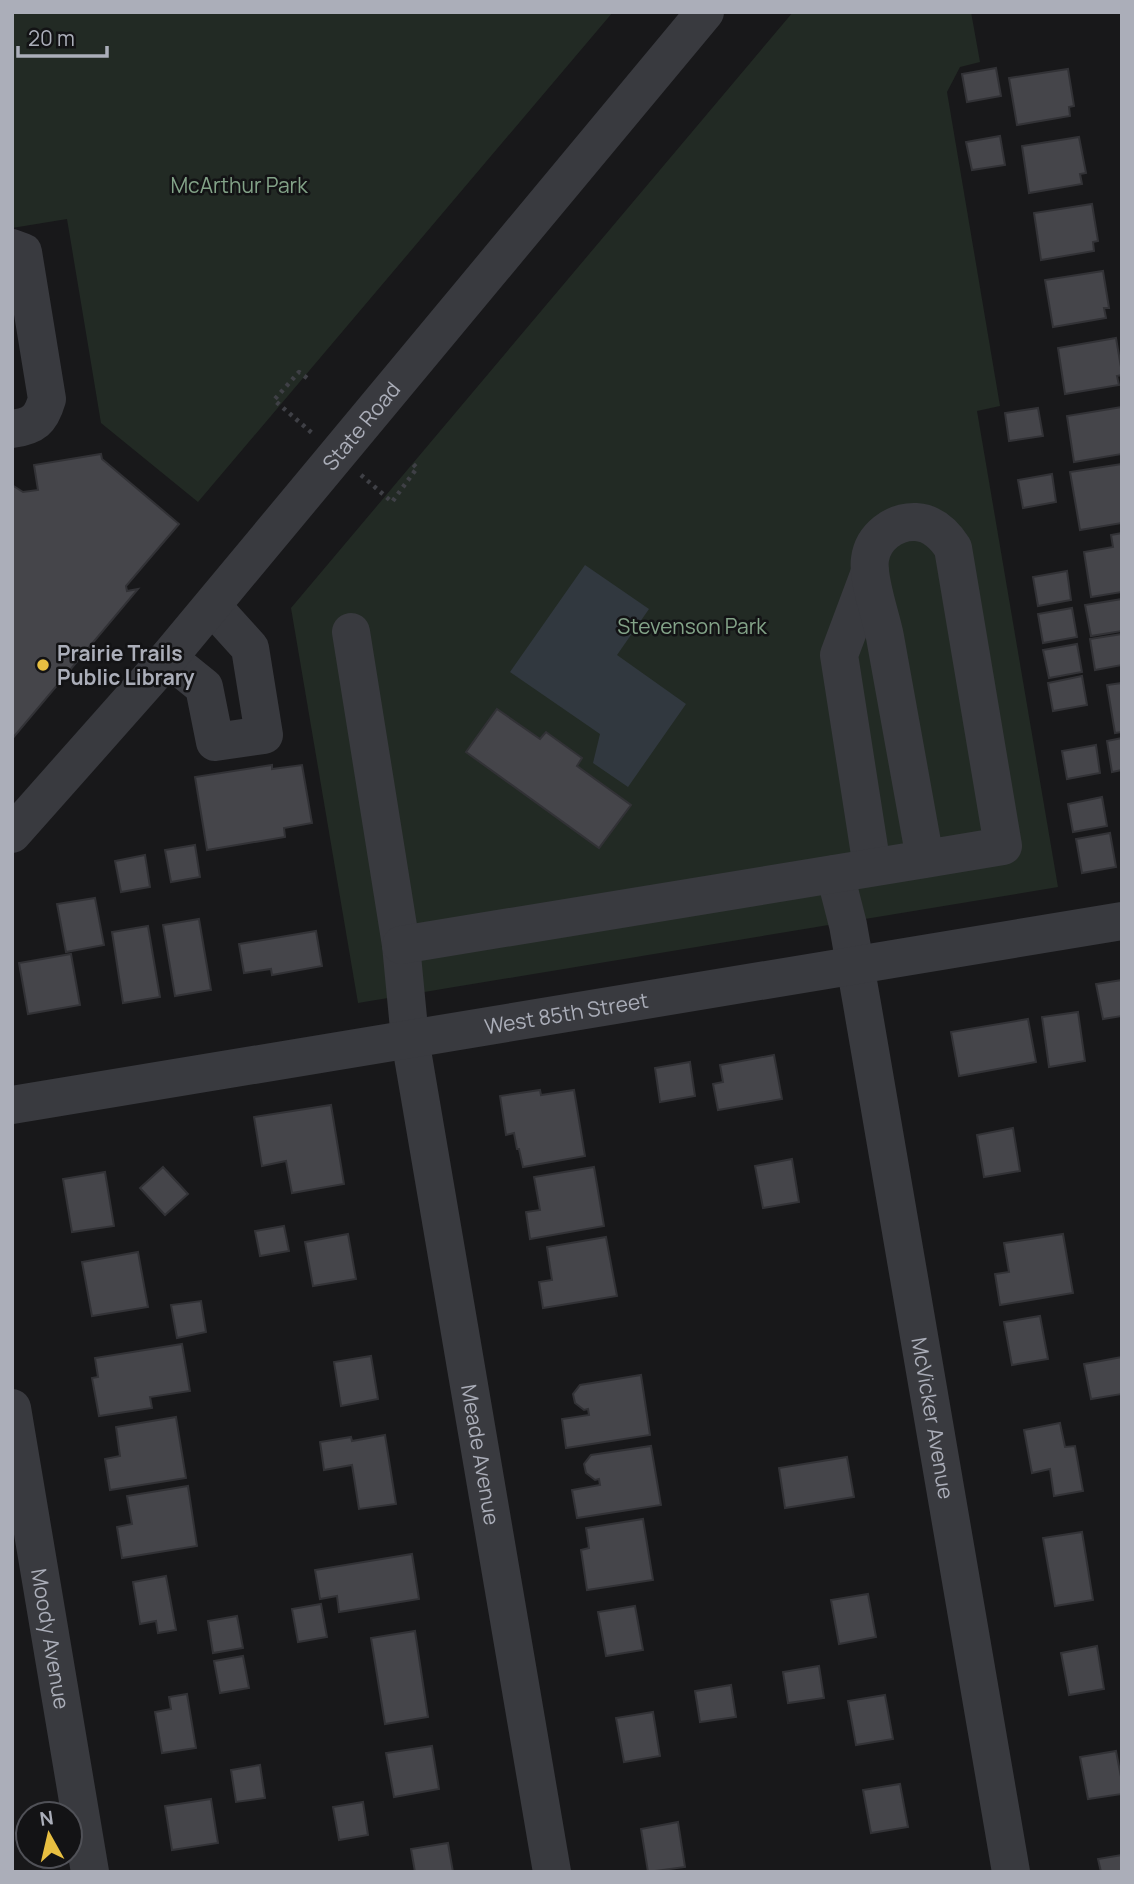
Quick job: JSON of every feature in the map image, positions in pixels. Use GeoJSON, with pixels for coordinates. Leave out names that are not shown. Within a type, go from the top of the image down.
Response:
{"type":"FeatureCollection","features":[{"type":"Feature","properties":{"kind":"street","name":"State Road"},"geometry":{"type":"LineString","coordinates":[[12,834],[212,606],[705,12]]}},
{"type":"Feature","properties":{"kind":"street"},"geometry":{"type":"LineString","coordinates":[[12,248],[23,252],[47,399],[43,412],[36,421],[27,427],[12,429]]}},
{"type":"Feature","properties":{"kind":"street","name":"McVicker Avenue"},"geometry":{"type":"LineString","coordinates":[[925,859],[1003,846],[953,548],[946,536],[935,527],[921,522],[907,522],[894,526],[874,545],[870,572],[839,654],[853,871],[848,925],[1011,1872]]}},
{"type":"Feature","properties":{"kind":"street"},"geometry":{"type":"LineString","coordinates":[[401,945],[925,859],[885,636],[870,572]]}},
{"type":"Feature","properties":{"kind":"street"},"geometry":{"type":"LineString","coordinates":[[168,658],[204,687],[215,742],[264,735],[250,648],[212,606]]}},
{"type":"Feature","properties":{"kind":"street","name":"Meade Avenue"},"geometry":{"type":"LineString","coordinates":[[351,632],[401,945],[410,1039],[552,1872]]}},
{"type":"Feature","properties":{"kind":"street"},"geometry":{"type":"LineString","coordinates":[[204,687],[243,641]]}},
{"type":"Feature","properties":{"kind":"street","name":"West 85th Street"},"geometry":{"type":"LineString","coordinates":[[12,1105],[1122,921]]}},
{"type":"Feature","properties":{"kind":"street","name":"Moody Avenue"},"geometry":{"type":"LineString","coordinates":[[12,1408],[90,1872]]}},
{"type":"Feature","properties":{"kind":"path"},"geometry":{"type":"LineString","coordinates":[[294,419],[274,400],[299,372],[307,378]]}},
{"type":"Feature","properties":{"kind":"path"},"geometry":{"type":"LineString","coordinates":[[375,487],[392,502],[417,468],[410,461]]}},
{"type":"Feature","properties":{"kind":"green space","name":"McArthur Park"},"geometry":{"type":"Polygon","coordinates":[[[12,12],[613,12],[198,502],[101,423],[67,219],[12,228],[12,12]]]}},
{"type":"Feature","properties":{"kind":"green space","name":"Stevenson Park"},"geometry":{"type":"Polygon","coordinates":[[[793,12],[971,12],[980,62],[960,67],[947,92],[1000,406],[977,411],[1058,887],[358,1003],[291,608],[793,12]]]}},
{"type":"Feature","properties":{"kind":"shaded area"},"geometry":{"type":"Polygon","coordinates":[[[585,565],[649,609],[617,655],[686,704],[628,787],[593,763],[600,734],[510,672],[585,565]]]}},
{"type":"Feature","properties":{"kind":"building"},"geometry":{"type":"Polygon","coordinates":[[[996,68],[1001,96],[967,102],[962,74],[996,68]]]}},
{"type":"Feature","properties":{"kind":"building"},"geometry":{"type":"Polygon","coordinates":[[[1068,69],[1074,106],[1069,107],[1070,116],[1017,125],[1009,78],[1068,69]]]}},
{"type":"Feature","properties":{"kind":"building"},"geometry":{"type":"Polygon","coordinates":[[[1000,136],[1005,165],[972,170],[966,142],[1000,136]]]}},
{"type":"Feature","properties":{"kind":"building"},"geometry":{"type":"Polygon","coordinates":[[[1079,137],[1086,173],[1080,174],[1082,184],[1029,193],[1022,146],[1079,137]]]}},
{"type":"Feature","properties":{"kind":"building"},"geometry":{"type":"Polygon","coordinates":[[[1092,204],[1098,241],[1093,242],[1094,251],[1041,260],[1034,213],[1092,204]]]}},
{"type":"Feature","properties":{"kind":"building"},"geometry":{"type":"Polygon","coordinates":[[[1103,271],[1109,308],[1104,308],[1106,318],[1053,327],[1045,280],[1103,271]]]}},
{"type":"Feature","properties":{"kind":"building"},"geometry":{"type":"Polygon","coordinates":[[[1116,338],[1122,373],[1117,376],[1119,385],[1065,394],[1058,348],[1116,338]]]}},
{"type":"Feature","properties":{"kind":"building"},"geometry":{"type":"Polygon","coordinates":[[[1122,407],[1122,454],[1074,462],[1067,416],[1122,407]]]}},
{"type":"Feature","properties":{"kind":"building"},"geometry":{"type":"Polygon","coordinates":[[[1038,408],[1043,436],[1009,441],[1005,413],[1038,408]]]}},
{"type":"Feature","properties":{"kind":"building","name":"Prairie Trails Public Library"},"geometry":{"type":"Polygon","coordinates":[[[101,454],[102,459],[179,524],[126,586],[127,591],[138,589],[12,739],[12,485],[23,492],[38,490],[34,465],[101,454]]]}},
{"type":"Feature","properties":{"kind":"building"},"geometry":{"type":"Polygon","coordinates":[[[1122,464],[1122,523],[1080,530],[1070,472],[1122,464]]]}},
{"type":"Feature","properties":{"kind":"building"},"geometry":{"type":"Polygon","coordinates":[[[1052,474],[1056,502],[1023,508],[1018,480],[1052,474]]]}},
{"type":"Feature","properties":{"kind":"building"},"geometry":{"type":"Polygon","coordinates":[[[1122,533],[1122,592],[1091,597],[1084,552],[1113,547],[1111,535],[1122,533]]]}},
{"type":"Feature","properties":{"kind":"building"},"geometry":{"type":"Polygon","coordinates":[[[1067,571],[1071,600],[1038,606],[1033,577],[1067,571]]]}},
{"type":"Feature","properties":{"kind":"building"},"geometry":{"type":"Polygon","coordinates":[[[1122,599],[1122,631],[1091,636],[1085,605],[1122,599]]]}},
{"type":"Feature","properties":{"kind":"building"},"geometry":{"type":"Polygon","coordinates":[[[1072,608],[1077,637],[1043,643],[1038,614],[1072,608]]]}},
{"type":"Feature","properties":{"kind":"building"},"geometry":{"type":"Polygon","coordinates":[[[1122,634],[1122,665],[1095,670],[1090,639],[1122,634]]]}},
{"type":"Feature","properties":{"kind":"building"},"geometry":{"type":"Polygon","coordinates":[[[1077,644],[1082,672],[1049,678],[1043,650],[1077,644]]]}},
{"type":"Feature","properties":{"kind":"building"},"geometry":{"type":"Polygon","coordinates":[[[1082,676],[1087,705],[1053,711],[1048,683],[1082,676]]]}},
{"type":"Feature","properties":{"kind":"building"},"geometry":{"type":"Polygon","coordinates":[[[1122,683],[1122,732],[1115,733],[1107,685],[1122,683]]]}},
{"type":"Feature","properties":{"kind":"building"},"geometry":{"type":"Polygon","coordinates":[[[497,709],[540,739],[546,732],[582,758],[577,766],[631,805],[599,848],[466,752],[497,709]]]}},
{"type":"Feature","properties":{"kind":"building"},"geometry":{"type":"Polygon","coordinates":[[[1122,738],[1122,770],[1112,772],[1107,741],[1122,738]]]}},
{"type":"Feature","properties":{"kind":"building"},"geometry":{"type":"Polygon","coordinates":[[[1096,745],[1100,773],[1067,779],[1062,751],[1096,745]]]}},
{"type":"Feature","properties":{"kind":"building"},"geometry":{"type":"Polygon","coordinates":[[[272,765],[272,769],[302,765],[312,823],[284,828],[285,837],[207,850],[195,777],[272,765]]]}},
{"type":"Feature","properties":{"kind":"building"},"geometry":{"type":"Polygon","coordinates":[[[1102,797],[1107,826],[1073,832],[1068,804],[1102,797]]]}},
{"type":"Feature","properties":{"kind":"building"},"geometry":{"type":"Polygon","coordinates":[[[1110,833],[1116,867],[1082,873],[1076,839],[1110,833]]]}},
{"type":"Feature","properties":{"kind":"building"},"geometry":{"type":"Polygon","coordinates":[[[195,845],[200,877],[171,882],[165,850],[195,845]]]}},
{"type":"Feature","properties":{"kind":"building"},"geometry":{"type":"Polygon","coordinates":[[[145,855],[150,887],[121,892],[115,861],[145,855]]]}},
{"type":"Feature","properties":{"kind":"building"},"geometry":{"type":"Polygon","coordinates":[[[95,898],[104,945],[66,952],[57,904],[95,898]]]}},
{"type":"Feature","properties":{"kind":"building"},"geometry":{"type":"Polygon","coordinates":[[[199,919],[211,990],[175,996],[163,925],[199,919]]]}},
{"type":"Feature","properties":{"kind":"building"},"geometry":{"type":"Polygon","coordinates":[[[148,926],[160,997],[123,1003],[112,932],[148,926]]]}},
{"type":"Feature","properties":{"kind":"building"},"geometry":{"type":"Polygon","coordinates":[[[316,931],[322,966],[272,975],[271,969],[244,973],[239,944],[316,931]]]}},
{"type":"Feature","properties":{"kind":"building"},"geometry":{"type":"Polygon","coordinates":[[[71,954],[80,1005],[28,1014],[19,963],[71,954]]]}},
{"type":"Feature","properties":{"kind":"building"},"geometry":{"type":"Polygon","coordinates":[[[1122,980],[1122,1016],[1103,1019],[1096,984],[1122,980]]]}},
{"type":"Feature","properties":{"kind":"building"},"geometry":{"type":"Polygon","coordinates":[[[1078,1012],[1085,1061],[1049,1067],[1042,1017],[1078,1012]]]}},
{"type":"Feature","properties":{"kind":"building"},"geometry":{"type":"Polygon","coordinates":[[[1028,1019],[1036,1062],[959,1076],[951,1032],[1028,1019]]]}},
{"type":"Feature","properties":{"kind":"building"},"geometry":{"type":"Polygon","coordinates":[[[774,1055],[782,1099],[718,1110],[713,1084],[723,1082],[720,1065],[774,1055]]]}},
{"type":"Feature","properties":{"kind":"building"},"geometry":{"type":"Polygon","coordinates":[[[690,1062],[695,1096],[660,1102],[655,1068],[690,1062]]]}},
{"type":"Feature","properties":{"kind":"building"},"geometry":{"type":"Polygon","coordinates":[[[540,1090],[541,1095],[574,1090],[585,1156],[523,1167],[514,1133],[506,1135],[500,1096],[540,1090]]]}},
{"type":"Feature","properties":{"kind":"building"},"geometry":{"type":"Polygon","coordinates":[[[331,1105],[344,1184],[292,1193],[286,1161],[262,1166],[254,1117],[331,1105]]]}},
{"type":"Feature","properties":{"kind":"building"},"geometry":{"type":"Polygon","coordinates":[[[1013,1128],[1020,1171],[984,1177],[977,1135],[1013,1128]]]}},
{"type":"Feature","properties":{"kind":"building"},"geometry":{"type":"Polygon","coordinates":[[[792,1159],[799,1202],[763,1208],[755,1166],[792,1159]]]}},
{"type":"Feature","properties":{"kind":"building"},"geometry":{"type":"Polygon","coordinates":[[[163,1167],[188,1194],[165,1215],[140,1188],[163,1167]]]}},
{"type":"Feature","properties":{"kind":"building"},"geometry":{"type":"Polygon","coordinates":[[[594,1167],[604,1226],[530,1239],[526,1212],[540,1210],[534,1177],[594,1167]]]}},
{"type":"Feature","properties":{"kind":"building"},"geometry":{"type":"Polygon","coordinates":[[[105,1172],[114,1226],[72,1232],[63,1179],[105,1172]]]}},
{"type":"Feature","properties":{"kind":"building"},"geometry":{"type":"Polygon","coordinates":[[[284,1226],[289,1251],[260,1256],[255,1231],[284,1226]]]}},
{"type":"Feature","properties":{"kind":"building"},"geometry":{"type":"Polygon","coordinates":[[[348,1234],[356,1279],[313,1286],[305,1242],[348,1234]]]}},
{"type":"Feature","properties":{"kind":"building"},"geometry":{"type":"Polygon","coordinates":[[[1063,1234],[1073,1293],[1000,1305],[995,1274],[1009,1272],[1004,1243],[1063,1234]]]}},
{"type":"Feature","properties":{"kind":"building"},"geometry":{"type":"Polygon","coordinates":[[[606,1237],[617,1296],[543,1308],[539,1282],[552,1280],[547,1247],[606,1237]]]}},
{"type":"Feature","properties":{"kind":"building"},"geometry":{"type":"Polygon","coordinates":[[[138,1252],[148,1307],[92,1316],[82,1262],[138,1252]]]}},
{"type":"Feature","properties":{"kind":"building"},"geometry":{"type":"Polygon","coordinates":[[[201,1301],[206,1332],[177,1338],[171,1305],[201,1301]]]}},
{"type":"Feature","properties":{"kind":"building"},"geometry":{"type":"Polygon","coordinates":[[[1040,1316],[1048,1359],[1012,1365],[1004,1322],[1040,1316]]]}},
{"type":"Feature","properties":{"kind":"building"},"geometry":{"type":"Polygon","coordinates":[[[182,1344],[190,1391],[150,1397],[152,1408],[99,1416],[92,1378],[98,1377],[95,1358],[182,1344]]]}},
{"type":"Feature","properties":{"kind":"building"},"geometry":{"type":"Polygon","coordinates":[[[371,1356],[378,1399],[341,1406],[334,1362],[371,1356]]]}},
{"type":"Feature","properties":{"kind":"building"},"geometry":{"type":"Polygon","coordinates":[[[1122,1357],[1122,1394],[1091,1399],[1084,1364],[1122,1357]]]}},
{"type":"Feature","properties":{"kind":"building"},"geometry":{"type":"Polygon","coordinates":[[[641,1375],[650,1435],[566,1448],[562,1419],[589,1415],[588,1409],[584,1410],[575,1403],[573,1394],[580,1385],[641,1375]]]}},
{"type":"Feature","properties":{"kind":"building"},"geometry":{"type":"Polygon","coordinates":[[[176,1417],[186,1478],[110,1490],[105,1459],[120,1456],[116,1427],[176,1417]]]}},
{"type":"Feature","properties":{"kind":"building"},"geometry":{"type":"Polygon","coordinates":[[[1060,1423],[1065,1447],[1075,1446],[1083,1491],[1054,1496],[1050,1469],[1032,1473],[1024,1430],[1060,1423]]]}},
{"type":"Feature","properties":{"kind":"building"},"geometry":{"type":"Polygon","coordinates":[[[385,1435],[396,1504],[359,1509],[352,1465],[324,1470],[320,1442],[351,1437],[352,1441],[385,1435]]]}},
{"type":"Feature","properties":{"kind":"building"},"geometry":{"type":"Polygon","coordinates":[[[651,1446],[661,1505],[577,1518],[572,1490],[600,1485],[599,1479],[595,1480],[586,1473],[584,1464],[591,1455],[651,1446]]]}},
{"type":"Feature","properties":{"kind":"building"},"geometry":{"type":"Polygon","coordinates":[[[847,1457],[854,1497],[785,1508],[779,1468],[847,1457]]]}},
{"type":"Feature","properties":{"kind":"building"},"geometry":{"type":"Polygon","coordinates":[[[188,1486],[197,1546],[122,1558],[117,1527],[132,1524],[127,1496],[188,1486]]]}},
{"type":"Feature","properties":{"kind":"building"},"geometry":{"type":"Polygon","coordinates":[[[643,1519],[653,1580],[587,1590],[581,1550],[589,1548],[586,1528],[643,1519]]]}},
{"type":"Feature","properties":{"kind":"building"},"geometry":{"type":"Polygon","coordinates":[[[1082,1532],[1093,1600],[1055,1606],[1043,1538],[1082,1532]]]}},
{"type":"Feature","properties":{"kind":"building"},"geometry":{"type":"Polygon","coordinates":[[[412,1554],[419,1599],[339,1612],[337,1596],[320,1599],[315,1570],[412,1554]]]}},
{"type":"Feature","properties":{"kind":"building"},"geometry":{"type":"Polygon","coordinates":[[[166,1576],[176,1630],[158,1633],[156,1621],[140,1624],[133,1582],[166,1576]]]}},
{"type":"Feature","properties":{"kind":"building"},"geometry":{"type":"Polygon","coordinates":[[[868,1594],[876,1637],[839,1644],[831,1600],[868,1594]]]}},
{"type":"Feature","properties":{"kind":"building"},"geometry":{"type":"Polygon","coordinates":[[[321,1604],[327,1637],[298,1642],[292,1609],[321,1604]]]}},
{"type":"Feature","properties":{"kind":"building"},"geometry":{"type":"Polygon","coordinates":[[[635,1606],[643,1650],[606,1656],[598,1612],[635,1606]]]}},
{"type":"Feature","properties":{"kind":"building"},"geometry":{"type":"Polygon","coordinates":[[[237,1616],[243,1648],[213,1653],[208,1621],[237,1616]]]}},
{"type":"Feature","properties":{"kind":"building"},"geometry":{"type":"Polygon","coordinates":[[[415,1631],[428,1717],[385,1724],[371,1638],[415,1631]]]}},
{"type":"Feature","properties":{"kind":"building"},"geometry":{"type":"Polygon","coordinates":[[[1097,1646],[1104,1689],[1069,1695],[1061,1653],[1097,1646]]]}},
{"type":"Feature","properties":{"kind":"building"},"geometry":{"type":"Polygon","coordinates":[[[243,1656],[249,1688],[220,1693],[214,1661],[243,1656]]]}},
{"type":"Feature","properties":{"kind":"building"},"geometry":{"type":"Polygon","coordinates":[[[819,1666],[824,1698],[788,1703],[783,1672],[819,1666]]]}},
{"type":"Feature","properties":{"kind":"building"},"geometry":{"type":"Polygon","coordinates":[[[731,1685],[736,1717],[700,1722],[695,1691],[731,1685]]]}},
{"type":"Feature","properties":{"kind":"building"},"geometry":{"type":"Polygon","coordinates":[[[187,1694],[196,1748],[162,1753],[155,1712],[171,1709],[169,1697],[187,1694]]]}},
{"type":"Feature","properties":{"kind":"building"},"geometry":{"type":"Polygon","coordinates":[[[885,1695],[893,1739],[856,1745],[848,1701],[885,1695]]]}},
{"type":"Feature","properties":{"kind":"building"},"geometry":{"type":"Polygon","coordinates":[[[653,1712],[660,1756],[624,1762],[616,1718],[653,1712]]]}},
{"type":"Feature","properties":{"kind":"building"},"geometry":{"type":"Polygon","coordinates":[[[432,1746],[439,1789],[394,1797],[386,1753],[432,1746]]]}},
{"type":"Feature","properties":{"kind":"building"},"geometry":{"type":"Polygon","coordinates":[[[1116,1751],[1122,1794],[1088,1799],[1080,1757],[1116,1751]]]}},
{"type":"Feature","properties":{"kind":"building"},"geometry":{"type":"Polygon","coordinates":[[[260,1765],[265,1798],[236,1802],[231,1770],[260,1765]]]}},
{"type":"Feature","properties":{"kind":"building"},"geometry":{"type":"Polygon","coordinates":[[[900,1784],[908,1827],[871,1833],[863,1790],[900,1784]]]}},
{"type":"Feature","properties":{"kind":"building"},"geometry":{"type":"Polygon","coordinates":[[[211,1799],[218,1843],[172,1850],[165,1806],[211,1799]]]}},
{"type":"Feature","properties":{"kind":"building"},"geometry":{"type":"Polygon","coordinates":[[[363,1802],[368,1835],[339,1840],[333,1807],[363,1802]]]}},
{"type":"Feature","properties":{"kind":"building"},"geometry":{"type":"Polygon","coordinates":[[[678,1822],[685,1867],[648,1872],[641,1829],[678,1822]]]}},
{"type":"Feature","properties":{"kind":"building"},"geometry":{"type":"Polygon","coordinates":[[[448,1843],[453,1872],[415,1872],[411,1849],[448,1843]]]}},
{"type":"Feature","properties":{"kind":"building"},"geometry":{"type":"Polygon","coordinates":[[[1122,1855],[1122,1872],[1101,1872],[1098,1859],[1122,1855]]]}},
{"type":"Feature","properties":{"kind":"place","name":"Prairie Trails Public Library"},"geometry":{"type":"Point","coordinates":[43,665]}}]}
